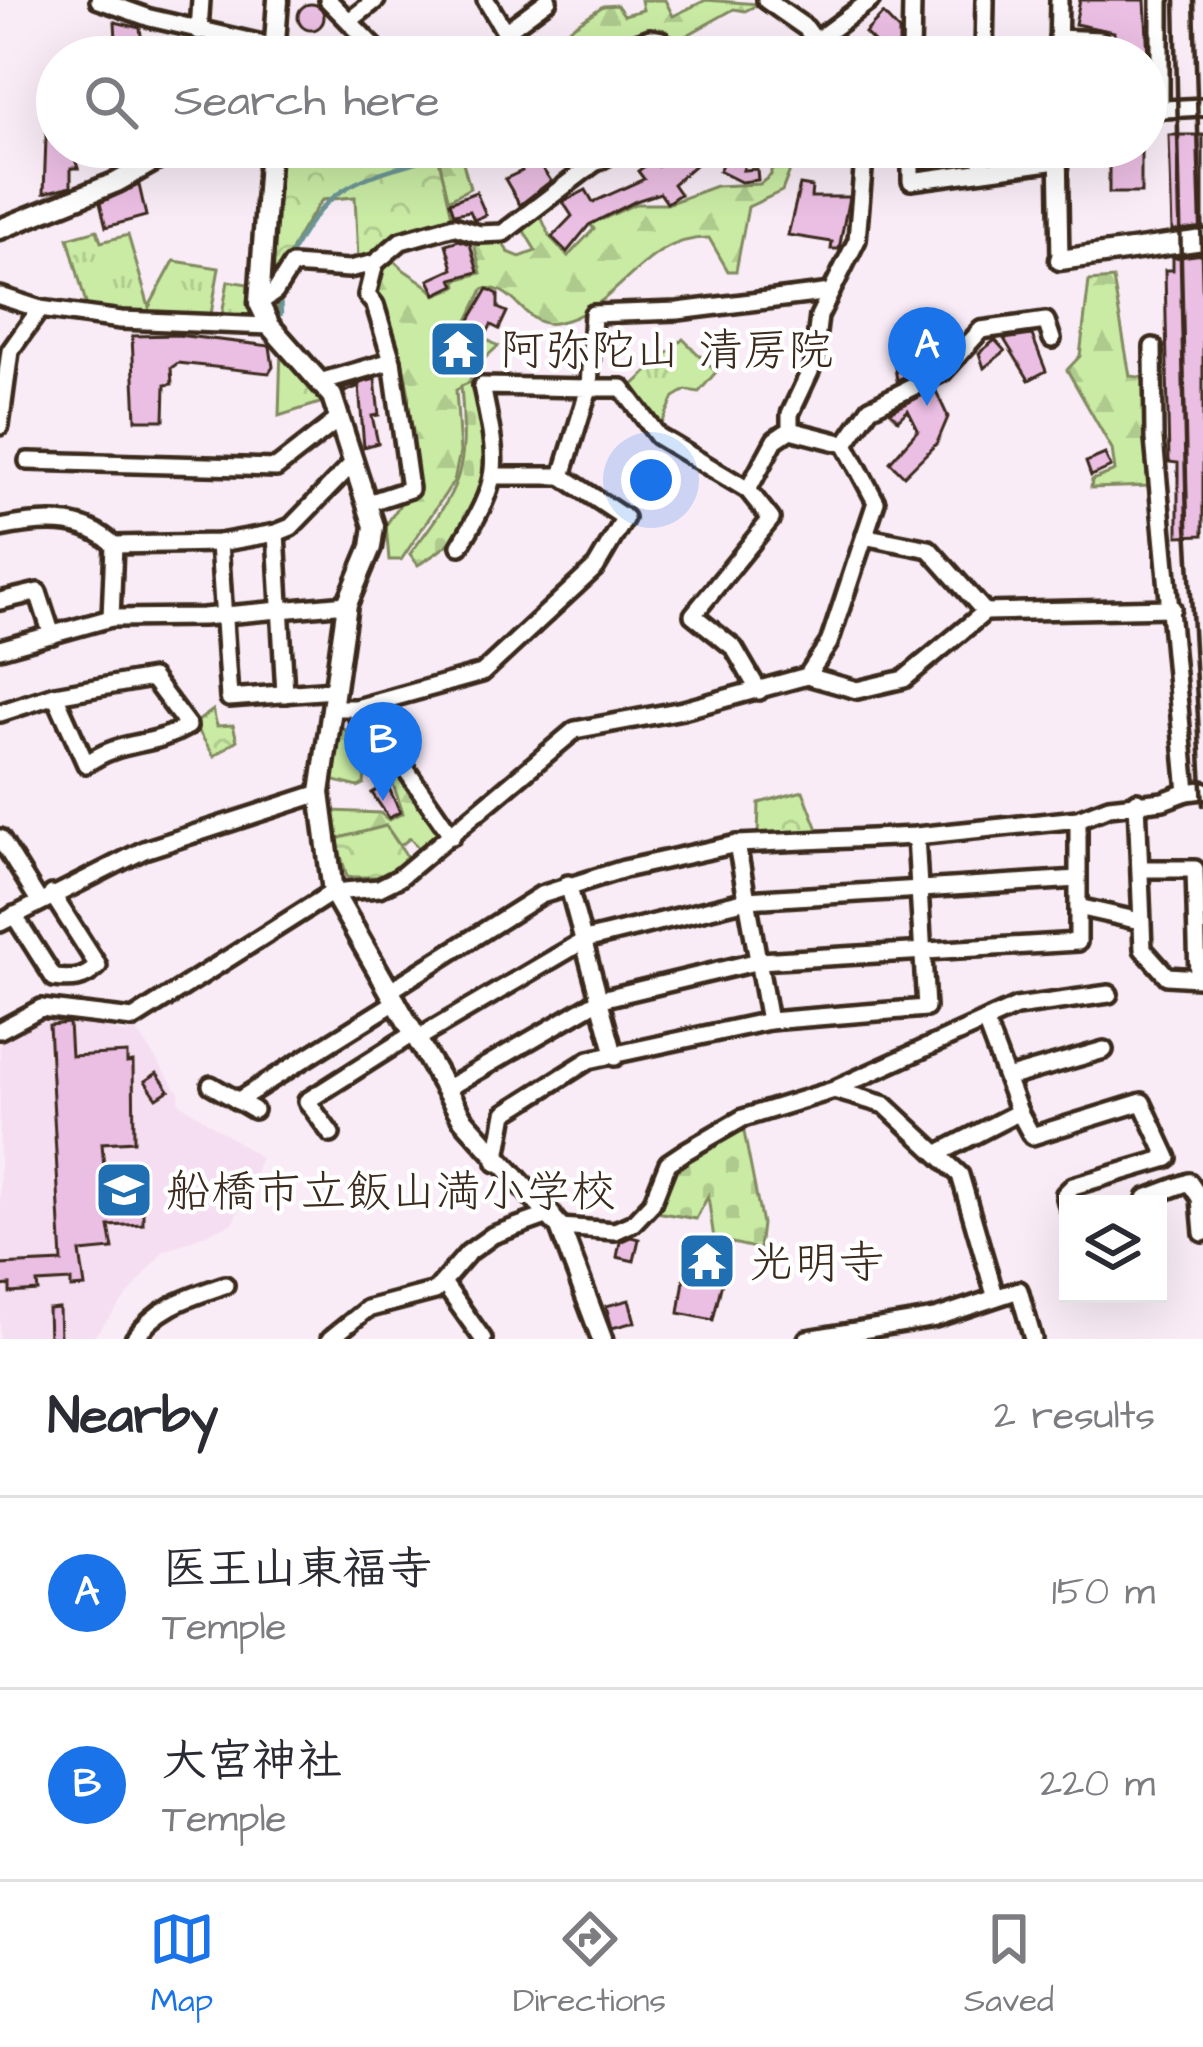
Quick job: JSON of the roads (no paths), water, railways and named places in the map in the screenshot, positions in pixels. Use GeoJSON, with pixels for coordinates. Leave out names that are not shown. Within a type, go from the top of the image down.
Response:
{"type":"FeatureCollection","features":[{"type":"Feature","properties":{"kind":"street"},"geometry":{"type":"LineString","coordinates":[[99,0],[217,36]]}},
{"type":"Feature","properties":{"kind":"street"},"geometry":{"type":"LineString","coordinates":[[150,18],[151,0]]}},
{"type":"Feature","properties":{"kind":"street"},"geometry":{"type":"LineString","coordinates":[[200,31],[201,0]]}},
{"type":"Feature","properties":{"kind":"street"},"geometry":{"type":"LineString","coordinates":[[278,0],[278,36]]}},
{"type":"Feature","properties":{"kind":"street"},"geometry":{"type":"LineString","coordinates":[[328,0],[364,36]]}},
{"type":"Feature","properties":{"kind":"street"},"geometry":{"type":"LineString","coordinates":[[350,21],[376,0]]}},
{"type":"Feature","properties":{"kind":"street"},"geometry":{"type":"LineString","coordinates":[[486,0],[507,36]]}},
{"type":"Feature","properties":{"kind":"street"},"geometry":{"type":"LineString","coordinates":[[505,32],[548,0]]}},
{"type":"Feature","properties":{"kind":"street"},"geometry":{"type":"LineString","coordinates":[[766,0],[812,36]]}},
{"type":"Feature","properties":{"kind":"street"},"geometry":{"type":"LineString","coordinates":[[822,36],[871,0]]}},
{"type":"Feature","properties":{"kind":"street"},"geometry":{"type":"LineString","coordinates":[[911,36],[912,0]]}},
{"type":"Feature","properties":{"kind":"street"},"geometry":{"type":"LineString","coordinates":[[985,36],[986,0]]}},
{"type":"Feature","properties":{"kind":"street"},"geometry":{"type":"LineString","coordinates":[[1058,36],[1059,0]]}},
{"type":"Feature","properties":{"kind":"street"},"geometry":{"type":"LineString","coordinates":[[1158,36],[1160,0]]}},
{"type":"Feature","properties":{"kind":"street"},"geometry":{"type":"LineString","coordinates":[[1167,109],[1203,107]]}},
{"type":"Feature","properties":{"kind":"street"},"geometry":{"type":"LineString","coordinates":[[0,229],[142,168]]}},
{"type":"Feature","properties":{"kind":"street"},"geometry":{"type":"LineString","coordinates":[[269,168],[259,303],[270,326],[323,381],[368,502],[371,547],[347,604],[320,793],[333,892],[446,1089],[496,1162],[556,1221],[602,1339]]}},
{"type":"Feature","properties":{"kind":"street"},"geometry":{"type":"LineString","coordinates":[[259,303],[275,292],[292,265],[350,269],[375,263],[401,241],[442,227],[503,233],[588,168]]}},
{"type":"Feature","properties":{"kind":"street"},"geometry":{"type":"LineString","coordinates":[[790,430],[790,414],[813,365],[819,316],[857,240],[863,168]]}},
{"type":"Feature","properties":{"kind":"street"},"geometry":{"type":"LineString","coordinates":[[911,168],[911,182],[995,168]]}},
{"type":"Feature","properties":{"kind":"street"},"geometry":{"type":"LineString","coordinates":[[1058,168],[1060,260],[1203,240]]}},
{"type":"Feature","properties":{"kind":"street"},"geometry":{"type":"LineString","coordinates":[[368,502],[410,489],[392,361],[375,305],[367,295],[375,263]]}},
{"type":"Feature","properties":{"kind":"street"},"geometry":{"type":"LineString","coordinates":[[562,476],[589,388],[593,314],[678,311],[831,292]]}},
{"type":"Feature","properties":{"kind":"street"},"geometry":{"type":"LineString","coordinates":[[0,296],[40,309],[121,320],[270,326]]}},
{"type":"Feature","properties":{"kind":"street"},"geometry":{"type":"LineString","coordinates":[[0,426],[10,351],[40,309]]}},
{"type":"Feature","properties":{"kind":"street"},"geometry":{"type":"LineString","coordinates":[[845,445],[870,408],[943,372],[981,331],[1046,321],[1052,339]]}},
{"type":"Feature","properties":{"kind":"street"},"geometry":{"type":"LineString","coordinates":[[238,1101],[541,895],[568,884],[737,844],[916,836],[1078,819],[1195,791],[1154,439],[1154,347]]}},
{"type":"Feature","properties":{"kind":"street"},"geometry":{"type":"LineString","coordinates":[[323,381],[392,361]]}},
{"type":"Feature","properties":{"kind":"street"},"geometry":{"type":"LineString","coordinates":[[460,546],[488,499],[497,460],[482,386],[622,388],[658,436],[748,490],[771,519],[693,614],[734,648],[759,691]]}},
{"type":"Feature","properties":{"kind":"street"},"geometry":{"type":"LineString","coordinates":[[28,461],[276,468],[340,418]]}},
{"type":"Feature","properties":{"kind":"street"},"geometry":{"type":"LineString","coordinates":[[748,490],[775,440],[790,430],[845,445],[874,494],[868,537],[845,588],[830,643],[807,676]]}},
{"type":"Feature","properties":{"kind":"street"},"geometry":{"type":"LineString","coordinates":[[0,528],[33,517],[101,532],[114,545],[219,543],[276,533],[292,527],[352,464]]}},
{"type":"Feature","properties":{"kind":"street"},"geometry":{"type":"LineString","coordinates":[[219,543],[229,698],[284,694],[333,699],[356,708],[482,673],[596,567],[626,518],[562,476],[494,476]]}},
{"type":"Feature","properties":{"kind":"street"},"geometry":{"type":"LineString","coordinates":[[276,533],[284,694]]}},
{"type":"Feature","properties":{"kind":"street"},"geometry":{"type":"LineString","coordinates":[[868,537],[929,549],[985,612]]}},
{"type":"Feature","properties":{"kind":"street"},"geometry":{"type":"LineString","coordinates":[[111,618],[114,545]]}},
{"type":"Feature","properties":{"kind":"street"},"geometry":{"type":"LineString","coordinates":[[0,601],[38,592],[52,634]]}},
{"type":"Feature","properties":{"kind":"street"},"geometry":{"type":"LineString","coordinates":[[0,649],[111,618],[347,604]]}},
{"type":"Feature","properties":{"kind":"street"},"geometry":{"type":"LineString","coordinates":[[0,1030],[41,1008],[133,1018],[333,892],[379,888],[418,865],[575,730],[759,691],[807,676],[857,690],[904,679],[985,612],[1172,608]]}},
{"type":"Feature","properties":{"kind":"street"},"geometry":{"type":"LineString","coordinates":[[0,713],[55,694],[152,678],[188,726],[157,744],[114,744],[86,764],[55,694]]}},
{"type":"Feature","properties":{"kind":"street"},"geometry":{"type":"LineString","coordinates":[[356,708],[361,733],[400,761],[452,836]]}},
{"type":"Feature","properties":{"kind":"street"},"geometry":{"type":"LineString","coordinates":[[0,838],[45,897],[98,966],[74,980],[53,978],[7,919],[45,897],[144,850],[320,793]]}},
{"type":"Feature","properties":{"kind":"street"},"geometry":{"type":"LineString","coordinates":[[1137,802],[1143,949],[1167,976],[1198,978],[1195,869],[1141,869]]}},
{"type":"Feature","properties":{"kind":"street"},"geometry":{"type":"LineString","coordinates":[[446,1089],[601,999],[758,961],[1078,942],[1078,819]]}},
{"type":"Feature","properties":{"kind":"street"},"geometry":{"type":"LineString","coordinates":[[496,1162],[505,1112],[589,1060],[769,1021],[926,1008],[916,836]]}},
{"type":"Feature","properties":{"kind":"street"},"geometry":{"type":"LineString","coordinates":[[737,844],[769,1021]]}},
{"type":"Feature","properties":{"kind":"street"},"geometry":{"type":"LineString","coordinates":[[331,1135],[307,1101],[585,940],[747,900],[1078,879]]}},
{"type":"Feature","properties":{"kind":"street"},"geometry":{"type":"LineString","coordinates":[[568,884],[615,1058]]}},
{"type":"Feature","properties":{"kind":"street"},"geometry":{"type":"LineString","coordinates":[[1078,907],[1140,921]]}},
{"type":"Feature","properties":{"kind":"street"},"geometry":{"type":"LineString","coordinates":[[330,1339],[367,1310],[424,1296],[444,1284],[468,1253],[493,1235],[556,1221],[615,1232],[633,1223],[652,1203],[668,1163],[743,1118],[834,1090],[986,1024],[1016,1006],[1109,994]]}},
{"type":"Feature","properties":{"kind":"street"},"geometry":{"type":"LineString","coordinates":[[986,1024],[1032,1136],[1142,1102],[1168,1158],[1073,1186],[1065,1195]]}},
{"type":"Feature","properties":{"kind":"street"},"geometry":{"type":"LineString","coordinates":[[1007,1078],[1104,1050]]}},
{"type":"Feature","properties":{"kind":"street"},"geometry":{"type":"LineString","coordinates":[[211,1085],[254,1110]]}},
{"type":"Feature","properties":{"kind":"street"},"geometry":{"type":"LineString","coordinates":[[834,1090],[885,1105],[941,1152],[960,1175],[995,1295]]}},
{"type":"Feature","properties":{"kind":"street"},"geometry":{"type":"LineString","coordinates":[[941,1152],[1019,1112]]}},
{"type":"Feature","properties":{"kind":"street"},"geometry":{"type":"LineString","coordinates":[[1155,1195],[1189,1183],[1202,1198],[1203,1232]]}},
{"type":"Feature","properties":{"kind":"street"},"geometry":{"type":"LineString","coordinates":[[444,1284],[483,1339]]}},
{"type":"Feature","properties":{"kind":"street"},"geometry":{"type":"LineString","coordinates":[[134,1339],[151,1316],[170,1304],[225,1286]]}},
{"type":"Feature","properties":{"kind":"street"},"geometry":{"type":"LineString","coordinates":[[807,1339],[935,1318],[1018,1290],[1026,1337]]}},
{"type":"Feature","properties":{"kind":"waterway"},"geometry":{"type":"LineString","coordinates":[[288,261],[304,231],[340,192],[395,168]]}},
{"type":"Feature","properties":{"kind":"waterway"},"geometry":{"type":"LineString","coordinates":[[280,295],[281,314]]}},
{"type":"Feature","properties":{"kind":"railway"},"geometry":{"type":"LineString","coordinates":[[1175,0],[1187,525],[1203,805]]}},
{"type":"Feature","properties":{"kind":"railway"},"geometry":{"type":"LineString","coordinates":[[1194,0],[1203,289]]}},
{"type":"Feature","properties":{"kind":"place","name":"阿弥陀山 清房院"},"geometry":{"type":"Point","coordinates":[458,349]}},
{"type":"Feature","properties":{"kind":"place","name":"医王山東福寺"},"geometry":{"type":"Point","coordinates":[927,406]}},
{"type":"Feature","properties":{"kind":"place","name":"大宮神社"},"geometry":{"type":"Point","coordinates":[383,801]}},
{"type":"Feature","properties":{"kind":"place","name":"船橋市立飯山満小学校"},"geometry":{"type":"Point","coordinates":[124,1190]}},
{"type":"Feature","properties":{"kind":"place","name":"光明寺"},"geometry":{"type":"Point","coordinates":[707,1261]}}]}
